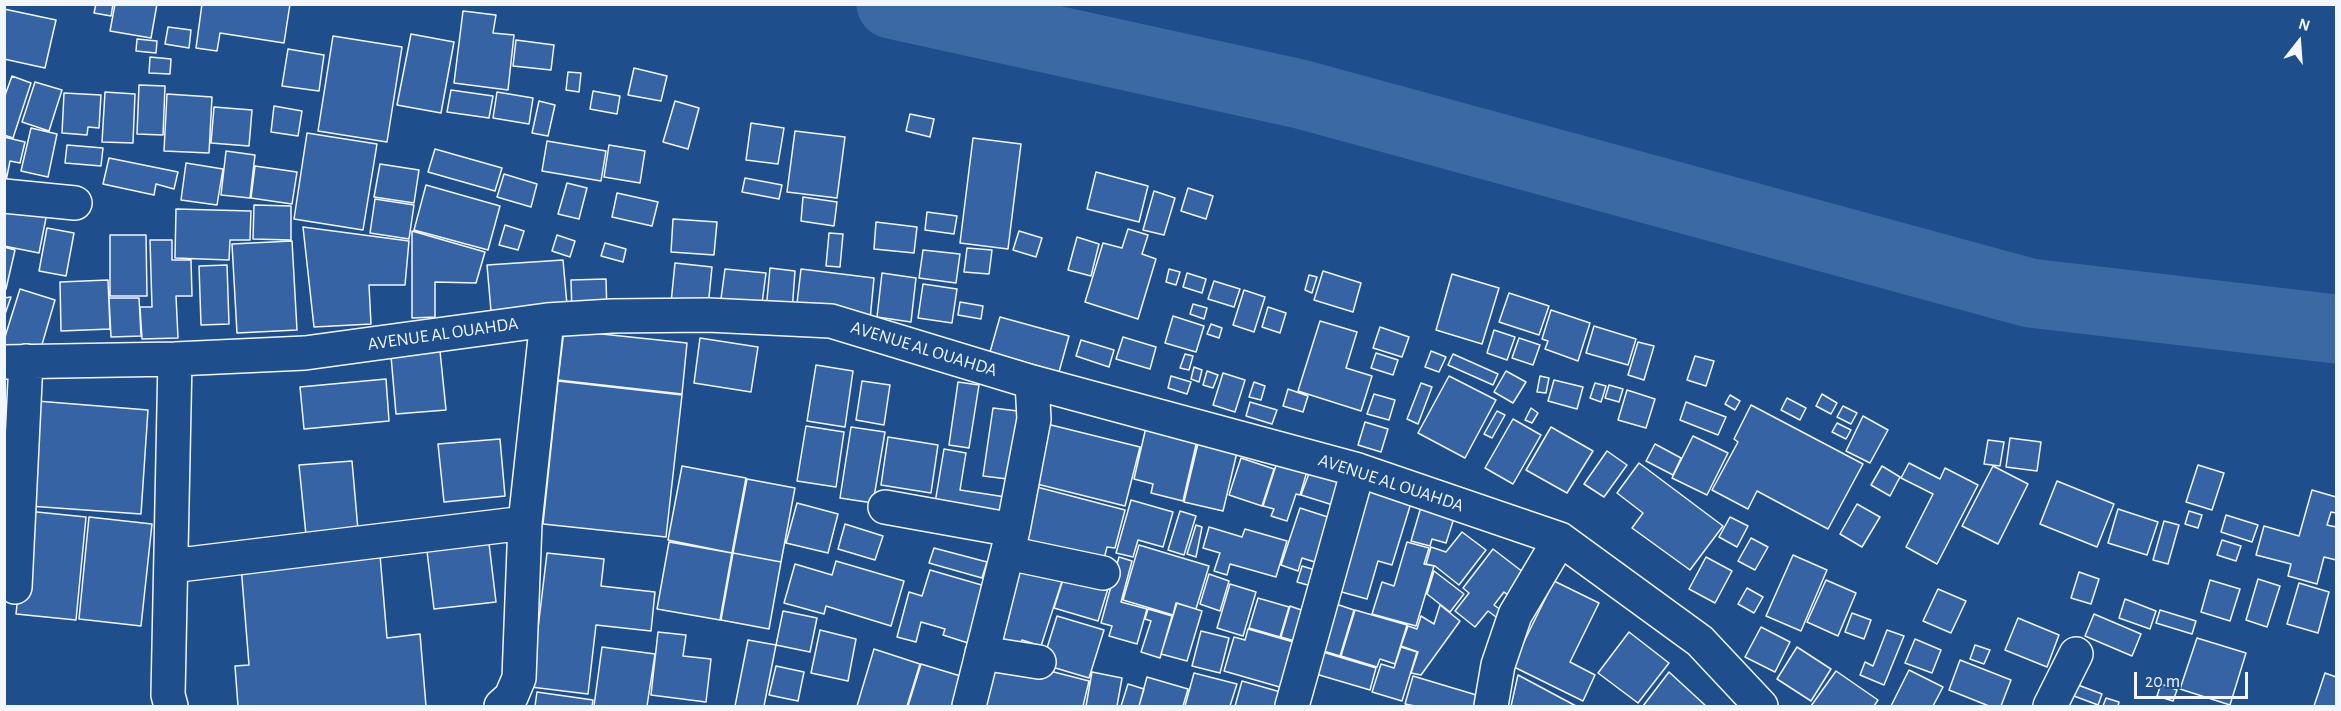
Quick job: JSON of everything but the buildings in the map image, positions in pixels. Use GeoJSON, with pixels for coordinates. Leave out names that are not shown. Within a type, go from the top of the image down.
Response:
{"type":"FeatureCollection","features":[{"type":"Feature","properties":{"kind":"street"},"geometry":{"type":"LineString","coordinates":[[4,196],[75,203]]}},
{"type":"Feature","properties":{"kind":"street","name":"AVENUE AL OUAHDA"},"geometry":{"type":"LineString","coordinates":[[15,361],[305,353],[547,320],[612,316],[708,315],[831,321],[1032,382],[1358,470],[1560,539],[1700,641],[1761,706]]}},
{"type":"Feature","properties":{"kind":"street"},"geometry":{"type":"LineString","coordinates":[[501,706],[511,697],[519,678],[525,523],[547,320]]}},
{"type":"Feature","properties":{"kind":"street"},"geometry":{"type":"LineString","coordinates":[[171,706],[168,695],[175,358]]}},
{"type":"Feature","properties":{"kind":"street"},"geometry":{"type":"LineString","coordinates":[[15,361],[15,587]]}},
{"type":"Feature","properties":{"kind":"street"},"geometry":{"type":"LineString","coordinates":[[969,706],[1011,542],[1034,419],[1032,382]]}},
{"type":"Feature","properties":{"kind":"street"},"geometry":{"type":"LineString","coordinates":[[1292,706],[1358,470]]}},
{"type":"Feature","properties":{"kind":"street"},"geometry":{"type":"LineString","coordinates":[[885,507],[1011,542],[1103,573]]}},
{"type":"Feature","properties":{"kind":"street"},"geometry":{"type":"LineString","coordinates":[[171,567],[525,523]]}},
{"type":"Feature","properties":{"kind":"street"},"geometry":{"type":"LineString","coordinates":[[1491,706],[1498,665],[1515,615],[1560,539]]}},
{"type":"Feature","properties":{"kind":"street"},"geometry":{"type":"LineString","coordinates":[[982,653],[1039,662]]}},
{"type":"Feature","properties":{"kind":"street"},"geometry":{"type":"LineString","coordinates":[[2050,706],[2076,654]]}},
{"type":"Feature","properties":{"kind":"waterway"},"geometry":{"type":"LineString","coordinates":[[891,4],[1300,94],[2030,293],[2336,329]]}}]}
